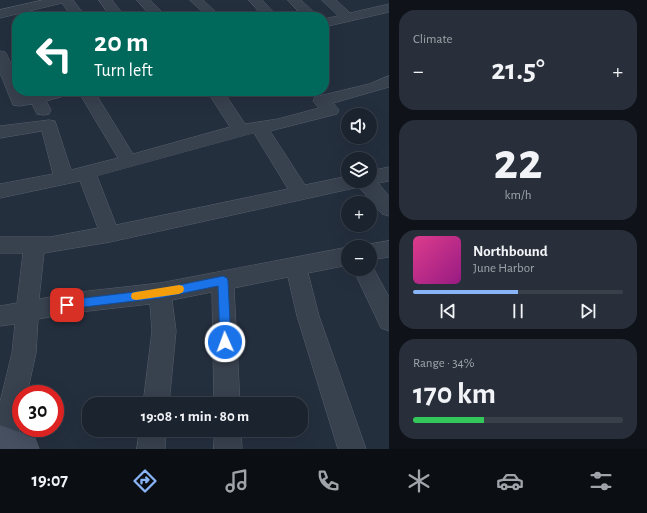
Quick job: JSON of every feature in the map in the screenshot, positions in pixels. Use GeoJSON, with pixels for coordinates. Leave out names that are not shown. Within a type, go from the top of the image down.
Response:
{"type":"FeatureCollection","features":[{"type":"Feature","properties":{"kind":"street"},"geometry":{"type":"LineString","coordinates":[[0,14],[60,0]]}},
{"type":"Feature","properties":{"kind":"street"},"geometry":{"type":"LineString","coordinates":[[66,0],[75,12]]}},
{"type":"Feature","properties":{"kind":"street"},"geometry":{"type":"LineString","coordinates":[[105,0],[114,12]]}},
{"type":"Feature","properties":{"kind":"street"},"geometry":{"type":"LineString","coordinates":[[144,0],[155,12]]}},
{"type":"Feature","properties":{"kind":"street"},"geometry":{"type":"LineString","coordinates":[[196,0],[206,12]]}},
{"type":"Feature","properties":{"kind":"street"},"geometry":{"type":"LineString","coordinates":[[255,0],[266,12]]}},
{"type":"Feature","properties":{"kind":"street"},"geometry":{"type":"LineString","coordinates":[[294,0],[307,12]]}},
{"type":"Feature","properties":{"kind":"street"},"geometry":{"type":"LineString","coordinates":[[328,0],[348,18]]}},
{"type":"Feature","properties":{"kind":"street"},"geometry":{"type":"LineString","coordinates":[[329,23],[389,8]]}},
{"type":"Feature","properties":{"kind":"street"},"geometry":{"type":"LineString","coordinates":[[0,55],[12,84]]}},
{"type":"Feature","properties":{"kind":"street"},"geometry":{"type":"LineString","coordinates":[[0,192],[64,179],[241,131],[331,110],[321,101],[375,87],[389,81]]}},
{"type":"Feature","properties":{"kind":"street"},"geometry":{"type":"LineString","coordinates":[[17,96],[19,101],[45,96]]}},
{"type":"Feature","properties":{"kind":"street"},"geometry":{"type":"LineString","coordinates":[[89,96],[129,161]]}},
{"type":"Feature","properties":{"kind":"street"},"geometry":{"type":"LineString","coordinates":[[218,96],[241,131]]}},
{"type":"Feature","properties":{"kind":"street"},"geometry":{"type":"LineString","coordinates":[[37,98],[49,125],[64,179]]}},
{"type":"Feature","properties":{"kind":"street"},"geometry":{"type":"LineString","coordinates":[[0,132],[49,125]]}},
{"type":"Feature","properties":{"kind":"street"},"geometry":{"type":"LineString","coordinates":[[259,127],[300,193]]}},
{"type":"Feature","properties":{"kind":"street"},"geometry":{"type":"LineString","coordinates":[[86,173],[110,234]]}},
{"type":"Feature","properties":{"kind":"street"},"geometry":{"type":"LineString","coordinates":[[377,177],[389,174]]}},
{"type":"Feature","properties":{"kind":"street"},"geometry":{"type":"LineString","coordinates":[[0,245],[50,245],[110,234],[341,184]]}},
{"type":"Feature","properties":{"kind":"street"},"geometry":{"type":"LineString","coordinates":[[371,188],[389,208]]}},
{"type":"Feature","properties":{"kind":"street"},"geometry":{"type":"LineString","coordinates":[[9,443],[24,353],[34,245]]}},
{"type":"Feature","properties":{"kind":"street"},"geometry":{"type":"LineString","coordinates":[[377,251],[389,249]]}},
{"type":"Feature","properties":{"kind":"street"},"geometry":{"type":"LineString","coordinates":[[0,316],[80,302],[160,293],[341,257]]}},
{"type":"Feature","properties":{"kind":"street"},"geometry":{"type":"LineString","coordinates":[[296,266],[308,316],[352,449]]}},
{"type":"Feature","properties":{"kind":"street"},"geometry":{"type":"LineString","coordinates":[[367,276],[389,321]]}},
{"type":"Feature","properties":{"kind":"street"},"geometry":{"type":"LineString","coordinates":[[223,281],[227,397]]}},
{"type":"Feature","properties":{"kind":"street"},"geometry":{"type":"LineString","coordinates":[[157,397],[164,331],[160,293]]}},
{"type":"Feature","properties":{"kind":"street"},"geometry":{"type":"LineString","coordinates":[[151,449],[152,437]]}},
{"type":"Feature","properties":{"kind":"street"},"geometry":{"type":"LineString","coordinates":[[228,437],[228,449]]}},
{"type":"Feature","properties":{"kind":"slow traffic"},"geometry":{"type":"LineString","coordinates":[[136,296],[179,289]]}},
{"type":"Feature","properties":{"kind":"route"},"geometry":{"type":"LineString","coordinates":[[67,305],[80,302],[160,293],[223,281],[225,342]]}}]}
